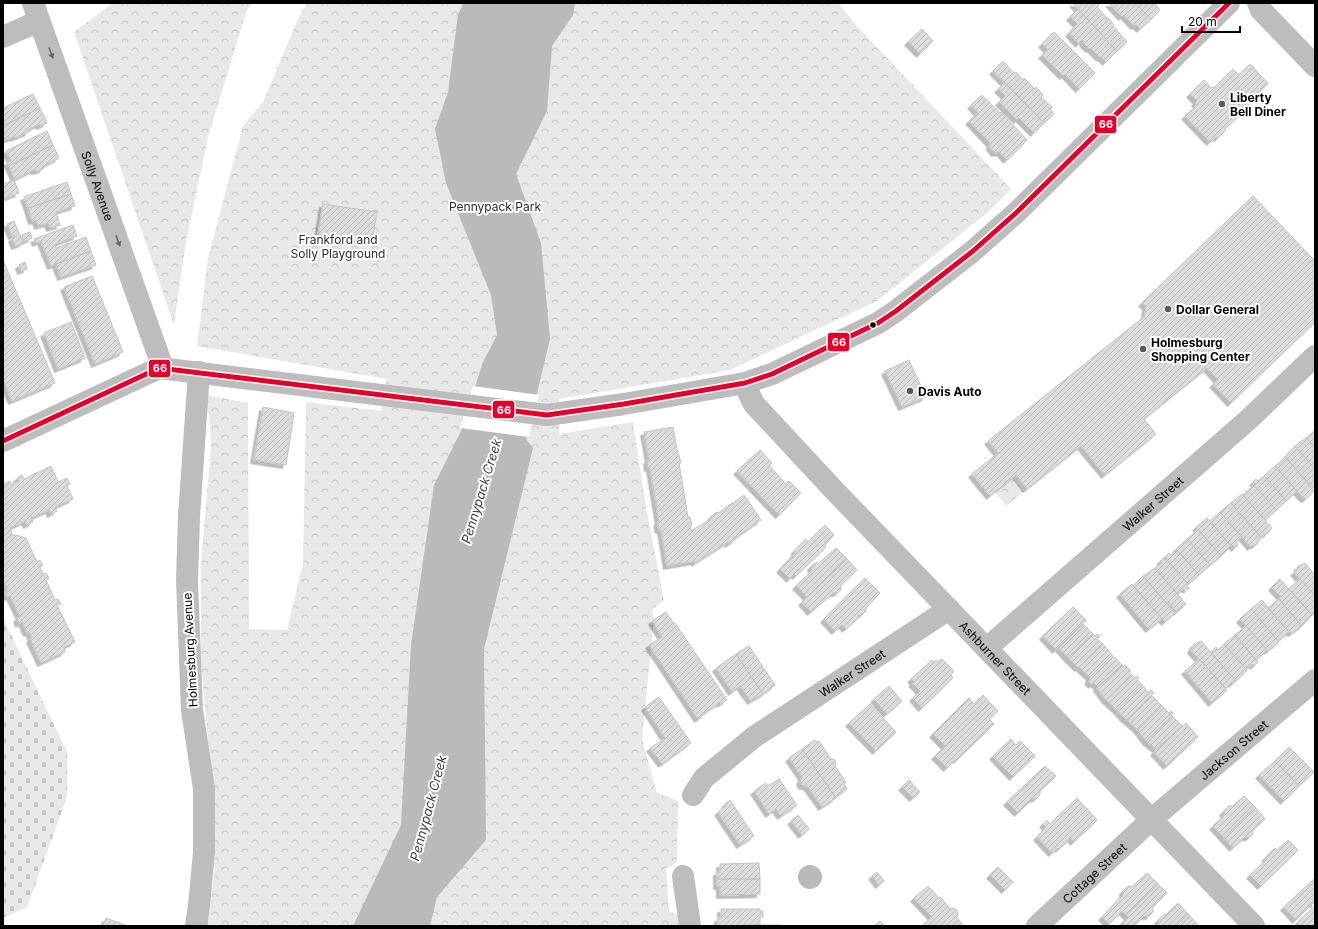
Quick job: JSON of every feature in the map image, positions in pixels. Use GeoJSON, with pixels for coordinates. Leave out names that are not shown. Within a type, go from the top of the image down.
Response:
{"type":"FeatureCollection","features":[{"type":"Feature","properties":{"kind":"street"},"geometry":{"type":"LineString","coordinates":[[3,441],[155,369],[163,368],[538,415],[566,413],[745,383],[772,374],[878,323],[973,251],[1017,212],[1229,3]]}},
{"type":"Feature","properties":{"kind":"street"},"geometry":{"type":"LineString","coordinates":[[1258,3],[1261,10],[1315,66]]}},
{"type":"Feature","properties":{"kind":"street"},"geometry":{"type":"LineString","coordinates":[[3,37],[36,12]]}},
{"type":"Feature","properties":{"kind":"street","name":"Solly Avenue"},"geometry":{"type":"LineString","coordinates":[[36,12],[163,368]]}},
{"type":"Feature","properties":{"kind":"street","name":"Walker Street"},"geometry":{"type":"LineString","coordinates":[[987,648],[1248,420],[1315,356]]}},
{"type":"Feature","properties":{"kind":"street","name":"Holmesburg Avenue"},"geometry":{"type":"LineString","coordinates":[[196,926],[200,906],[204,852],[204,789],[192,710],[187,580],[188,522],[199,372]]}},
{"type":"Feature","properties":{"kind":"street","name":"Ashburner Street"},"geometry":{"type":"LineString","coordinates":[[745,383],[754,404],[832,488],[1254,926]]}},
{"type":"Feature","properties":{"kind":"street","name":"Walker Street"},"geometry":{"type":"LineString","coordinates":[[693,795],[704,778],[754,737],[949,609]]}},
{"type":"Feature","properties":{"kind":"street","name":"Jackson Street"},"geometry":{"type":"LineString","coordinates":[[1152,819],[1315,680]]}},
{"type":"Feature","properties":{"kind":"street","name":"Cottage Street"},"geometry":{"type":"LineString","coordinates":[[1037,926],[1152,819]]}},
{"type":"Feature","properties":{"kind":"street"},"geometry":{"type":"LineString","coordinates":[[684,876],[690,926]]}},
{"type":"Feature","properties":{"kind":"green space"},"geometry":{"type":"Polygon","coordinates":[[[113,3],[252,3],[247,10],[208,137],[186,242],[174,325],[74,32],[113,3]]]}},
{"type":"Feature","properties":{"kind":"green space","name":"Pennypack Park"},"geometry":{"type":"Polygon","coordinates":[[[308,3],[838,3],[856,25],[1011,189],[987,213],[877,301],[730,370],[559,399],[559,434],[633,422],[645,501],[664,601],[652,609],[654,619],[642,739],[657,793],[678,801],[677,861],[673,866],[666,868],[669,911],[677,915],[679,926],[205,926],[210,908],[215,865],[214,810],[201,662],[201,562],[211,447],[206,395],[248,403],[249,629],[287,630],[303,564],[306,402],[381,411],[387,379],[197,346],[208,258],[243,126],[263,102],[302,10],[308,3]]]}},
{"type":"Feature","properties":{"kind":"green space"},"geometry":{"type":"Polygon","coordinates":[[[1013,478],[1024,492],[1006,506],[995,492],[1013,478]]]}},
{"type":"Feature","properties":{"kind":"green space"},"geometry":{"type":"Polygon","coordinates":[[[3,618],[67,752],[67,797],[27,907],[3,918],[3,618]]]}},
{"type":"Feature","properties":{"kind":"water","name":"Pennypack Creek"},"geometry":{"type":"Polygon","coordinates":[[[464,3],[575,3],[573,15],[552,46],[547,111],[516,174],[541,243],[550,339],[526,439],[533,448],[484,649],[486,840],[437,897],[430,926],[353,926],[401,825],[411,645],[434,485],[461,431],[483,362],[497,335],[491,295],[446,183],[435,129],[448,92],[458,14],[464,3]]]}},
{"type":"Feature","properties":{"kind":"water"},"geometry":{"type":"Polygon","coordinates":[[[810,865],[818,869],[822,877],[818,885],[810,889],[802,885],[798,877],[802,869],[810,865]]]}},
{"type":"Feature","properties":{"kind":"pier"},"geometry":{"type":"Polygon","coordinates":[[[473,386],[539,395],[529,437],[460,428],[473,386]]]}},
{"type":"Feature","properties":{"kind":"building"},"geometry":{"type":"Polygon","coordinates":[[[1073,3],[1097,3],[1099,5],[1097,7],[1107,18],[1105,19],[1108,18],[1127,42],[1117,51],[1073,3]]]}},
{"type":"Feature","properties":{"kind":"building"},"geometry":{"type":"Polygon","coordinates":[[[1109,3],[1135,3],[1151,19],[1140,29],[1136,25],[1134,26],[1124,15],[1122,17],[1109,3]]]}},
{"type":"Feature","properties":{"kind":"building"},"geometry":{"type":"Polygon","coordinates":[[[1135,3],[1154,3],[1160,10],[1151,19],[1135,3]]]}},
{"type":"Feature","properties":{"kind":"building"},"geometry":{"type":"Polygon","coordinates":[[[1078,9],[1117,51],[1106,62],[1090,48],[1089,49],[1083,43],[1083,40],[1079,44],[1069,33],[1077,24],[1070,17],[1078,9]]]}},
{"type":"Feature","properties":{"kind":"building"},"geometry":{"type":"Polygon","coordinates":[[[922,29],[933,41],[920,54],[908,42],[922,29]]]}},
{"type":"Feature","properties":{"kind":"building"},"geometry":{"type":"Polygon","coordinates":[[[1054,32],[1095,73],[1079,89],[1065,74],[1063,76],[1042,55],[1048,50],[1042,44],[1054,32]]]}},
{"type":"Feature","properties":{"kind":"building"},"geometry":{"type":"Polygon","coordinates":[[[1003,61],[1014,73],[1016,72],[1023,80],[1024,78],[1035,89],[1036,87],[1043,95],[1041,97],[1052,107],[1050,109],[1054,114],[1044,123],[993,71],[1003,61]]]}},
{"type":"Feature","properties":{"kind":"building","name":"Liberty Bell Diner"},"geometry":{"type":"Polygon","coordinates":[[[1250,64],[1268,83],[1248,105],[1250,107],[1225,129],[1226,130],[1218,138],[1216,137],[1210,142],[1185,116],[1197,105],[1195,103],[1197,101],[1190,94],[1204,80],[1211,88],[1214,88],[1233,69],[1239,75],[1250,64]]]}},
{"type":"Feature","properties":{"kind":"building"},"geometry":{"type":"Polygon","coordinates":[[[1005,83],[1044,123],[1034,133],[1019,118],[1017,120],[999,102],[1005,96],[998,89],[1005,83]]]}},
{"type":"Feature","properties":{"kind":"building"},"geometry":{"type":"Polygon","coordinates":[[[33,94],[40,108],[3,126],[3,108],[33,94]]]}},
{"type":"Feature","properties":{"kind":"building"},"geometry":{"type":"Polygon","coordinates":[[[982,95],[1000,113],[1001,112],[1027,140],[1007,160],[1000,152],[995,153],[990,147],[990,143],[969,121],[978,113],[971,105],[982,95]]]}},
{"type":"Feature","properties":{"kind":"building"},"geometry":{"type":"Polygon","coordinates":[[[40,108],[47,123],[40,126],[39,124],[28,130],[29,132],[3,141],[3,126],[40,108]]]}},
{"type":"Feature","properties":{"kind":"building"},"geometry":{"type":"Polygon","coordinates":[[[47,131],[53,145],[9,166],[7,162],[11,161],[6,151],[47,131]]]}},
{"type":"Feature","properties":{"kind":"building"},"geometry":{"type":"Polygon","coordinates":[[[53,145],[59,158],[45,165],[43,169],[38,171],[33,170],[15,179],[9,166],[53,145]]]}},
{"type":"Feature","properties":{"kind":"building"},"geometry":{"type":"Polygon","coordinates":[[[14,180],[19,193],[3,199],[3,184],[14,180]]]}},
{"type":"Feature","properties":{"kind":"building"},"geometry":{"type":"Polygon","coordinates":[[[67,182],[71,194],[28,208],[24,197],[67,182]]]}},
{"type":"Feature","properties":{"kind":"building"},"geometry":{"type":"Polygon","coordinates":[[[71,194],[75,206],[56,212],[60,225],[50,228],[48,223],[38,226],[36,220],[32,221],[28,208],[71,194]]]}},
{"type":"Feature","properties":{"kind":"building"},"geometry":{"type":"Polygon","coordinates":[[[1253,196],[1315,261],[1315,322],[1231,403],[1213,384],[1218,380],[1207,368],[1144,419],[1156,434],[1105,475],[1081,446],[1027,489],[1016,475],[990,496],[972,474],[998,453],[988,441],[1145,316],[1146,306],[1142,303],[1253,196]]]}},
{"type":"Feature","properties":{"kind":"building"},"geometry":{"type":"Polygon","coordinates":[[[323,204],[377,212],[372,242],[318,234],[323,204]]]}},
{"type":"Feature","properties":{"kind":"building"},"geometry":{"type":"Polygon","coordinates":[[[14,221],[19,233],[12,236],[7,224],[14,221]]]}},
{"type":"Feature","properties":{"kind":"building"},"geometry":{"type":"Polygon","coordinates":[[[73,225],[77,236],[55,244],[56,248],[86,237],[91,251],[51,266],[41,241],[36,243],[34,239],[73,225]]]}},
{"type":"Feature","properties":{"kind":"building"},"geometry":{"type":"Polygon","coordinates":[[[30,232],[32,238],[24,242],[22,235],[30,232]]]}},
{"type":"Feature","properties":{"kind":"building"},"geometry":{"type":"Polygon","coordinates":[[[20,234],[23,243],[15,246],[12,238],[20,234]]]}},
{"type":"Feature","properties":{"kind":"building"},"geometry":{"type":"Polygon","coordinates":[[[91,251],[96,265],[61,277],[56,264],[91,251]]]}},
{"type":"Feature","properties":{"kind":"building"},"geometry":{"type":"Polygon","coordinates":[[[3,260],[55,383],[12,401],[3,379],[3,260]]]}},
{"type":"Feature","properties":{"kind":"building"},"geometry":{"type":"Polygon","coordinates":[[[25,262],[27,269],[21,271],[19,265],[25,262]]]}},
{"type":"Feature","properties":{"kind":"building"},"geometry":{"type":"Polygon","coordinates":[[[92,276],[123,352],[95,364],[64,287],[92,276]]]}},
{"type":"Feature","properties":{"kind":"building"},"geometry":{"type":"Polygon","coordinates":[[[71,322],[85,358],[58,369],[44,333],[71,322]]]}},
{"type":"Feature","properties":{"kind":"building"},"geometry":{"type":"Polygon","coordinates":[[[909,360],[926,397],[902,407],[885,371],[909,360]]]}},
{"type":"Feature","properties":{"kind":"building"},"geometry":{"type":"Polygon","coordinates":[[[263,407],[294,413],[286,465],[254,460],[263,407]]]}},
{"type":"Feature","properties":{"kind":"building"},"geometry":{"type":"Polygon","coordinates":[[[673,427],[681,463],[679,463],[688,517],[690,517],[692,525],[690,525],[691,531],[744,495],[761,520],[729,544],[728,542],[695,563],[695,561],[667,566],[661,530],[659,530],[657,522],[659,522],[650,468],[648,468],[647,460],[649,460],[644,432],[673,427]]]}},
{"type":"Feature","properties":{"kind":"building"},"geometry":{"type":"Polygon","coordinates":[[[1315,430],[1315,448],[1306,438],[1315,430]]]}},
{"type":"Feature","properties":{"kind":"building"},"geometry":{"type":"Polygon","coordinates":[[[1306,438],[1315,448],[1315,469],[1295,446],[1306,438]]]}},
{"type":"Feature","properties":{"kind":"building"},"geometry":{"type":"Polygon","coordinates":[[[1295,446],[1315,469],[1315,490],[1285,457],[1295,446]]]}},
{"type":"Feature","properties":{"kind":"building"},"geometry":{"type":"Polygon","coordinates":[[[760,450],[772,463],[769,465],[786,484],[789,481],[801,493],[779,515],[737,471],[760,450]]]}},
{"type":"Feature","properties":{"kind":"building"},"geometry":{"type":"Polygon","coordinates":[[[1286,457],[1313,490],[1313,492],[1306,499],[1303,498],[1275,466],[1286,457]]]}},
{"type":"Feature","properties":{"kind":"building"},"geometry":{"type":"Polygon","coordinates":[[[51,466],[58,482],[67,478],[70,484],[67,486],[73,499],[55,507],[57,511],[51,514],[49,510],[31,518],[33,522],[27,525],[25,521],[10,528],[13,536],[16,535],[26,538],[37,562],[40,560],[43,565],[40,567],[43,574],[46,573],[49,578],[46,580],[55,600],[58,599],[61,604],[57,605],[75,642],[64,647],[65,652],[41,663],[30,639],[32,638],[29,632],[27,633],[22,622],[19,624],[17,618],[20,617],[10,596],[7,597],[4,592],[8,591],[5,584],[3,585],[3,489],[5,488],[4,484],[10,481],[11,485],[19,481],[17,478],[22,475],[24,479],[51,466]]]}},
{"type":"Feature","properties":{"kind":"building"},"geometry":{"type":"Polygon","coordinates":[[[1275,466],[1297,491],[1286,501],[1264,476],[1275,466]]]}},
{"type":"Feature","properties":{"kind":"building"},"geometry":{"type":"Polygon","coordinates":[[[1264,476],[1286,501],[1276,510],[1254,485],[1255,484],[1253,482],[1256,479],[1258,481],[1264,476]]]}},
{"type":"Feature","properties":{"kind":"building"},"geometry":{"type":"Polygon","coordinates":[[[1254,485],[1276,510],[1265,520],[1243,495],[1254,485]]]}},
{"type":"Feature","properties":{"kind":"building"},"geometry":{"type":"Polygon","coordinates":[[[1242,494],[1272,528],[1267,534],[1261,537],[1231,503],[1242,494]]]}},
{"type":"Feature","properties":{"kind":"building"},"geometry":{"type":"Polygon","coordinates":[[[1231,503],[1261,538],[1256,545],[1251,547],[1220,512],[1231,503]]]}},
{"type":"Feature","properties":{"kind":"building"},"geometry":{"type":"Polygon","coordinates":[[[1220,512],[1242,537],[1236,542],[1238,545],[1235,548],[1233,545],[1231,546],[1210,521],[1220,512]]]}},
{"type":"Feature","properties":{"kind":"building"},"geometry":{"type":"Polygon","coordinates":[[[1207,518],[1231,546],[1221,556],[1196,527],[1207,518]]]}},
{"type":"Feature","properties":{"kind":"building"},"geometry":{"type":"Polygon","coordinates":[[[825,525],[834,535],[825,545],[826,547],[796,576],[794,574],[790,579],[780,569],[806,539],[808,542],[825,525]]]}},
{"type":"Feature","properties":{"kind":"building"},"geometry":{"type":"Polygon","coordinates":[[[1198,530],[1221,556],[1210,565],[1187,539],[1198,530]]]}},
{"type":"Feature","properties":{"kind":"building"},"geometry":{"type":"Polygon","coordinates":[[[1187,539],[1210,565],[1199,575],[1176,549],[1187,539]]]}},
{"type":"Feature","properties":{"kind":"building"},"geometry":{"type":"Polygon","coordinates":[[[836,548],[847,559],[807,597],[796,586],[812,571],[811,566],[815,563],[819,563],[836,548]]]}},
{"type":"Feature","properties":{"kind":"building"},"geometry":{"type":"Polygon","coordinates":[[[1177,550],[1199,575],[1188,584],[1166,559],[1166,556],[1169,553],[1171,555],[1177,550]]]}},
{"type":"Feature","properties":{"kind":"building"},"geometry":{"type":"Polygon","coordinates":[[[1164,558],[1188,584],[1187,585],[1189,588],[1187,590],[1185,588],[1177,594],[1155,568],[1162,563],[1160,561],[1164,558]]]}},
{"type":"Feature","properties":{"kind":"building"},"geometry":{"type":"Polygon","coordinates":[[[847,559],[857,570],[841,585],[841,590],[837,593],[833,593],[811,612],[802,602],[847,559]]]}},
{"type":"Feature","properties":{"kind":"building"},"geometry":{"type":"Polygon","coordinates":[[[1305,563],[1315,575],[1315,596],[1294,572],[1298,569],[1297,567],[1305,563]]]}},
{"type":"Feature","properties":{"kind":"building"},"geometry":{"type":"Polygon","coordinates":[[[1155,568],[1186,604],[1177,612],[1168,602],[1166,603],[1143,576],[1155,568]]]}},
{"type":"Feature","properties":{"kind":"building"},"geometry":{"type":"Polygon","coordinates":[[[1143,576],[1175,613],[1165,622],[1133,586],[1143,576]]]}},
{"type":"Feature","properties":{"kind":"building"},"geometry":{"type":"Polygon","coordinates":[[[865,578],[880,593],[866,608],[866,611],[862,615],[858,616],[859,617],[846,629],[842,625],[835,631],[824,619],[865,578]]]}},
{"type":"Feature","properties":{"kind":"building"},"geometry":{"type":"Polygon","coordinates":[[[1280,579],[1312,615],[1302,626],[1279,599],[1281,597],[1272,587],[1280,579]]]}},
{"type":"Feature","properties":{"kind":"building"},"geometry":{"type":"Polygon","coordinates":[[[1300,579],[1315,596],[1315,612],[1312,615],[1289,589],[1300,579]]]}},
{"type":"Feature","properties":{"kind":"building"},"geometry":{"type":"Polygon","coordinates":[[[1132,584],[1162,619],[1149,629],[1120,594],[1132,584]]]}},
{"type":"Feature","properties":{"kind":"building"},"geometry":{"type":"Polygon","coordinates":[[[1279,599],[1302,626],[1292,633],[1289,632],[1268,608],[1279,599]]]}},
{"type":"Feature","properties":{"kind":"building"},"geometry":{"type":"Polygon","coordinates":[[[1262,600],[1289,632],[1278,641],[1251,609],[1262,600]]]}},
{"type":"Feature","properties":{"kind":"building"},"geometry":{"type":"Polygon","coordinates":[[[1073,607],[1086,620],[1056,650],[1043,636],[1073,607]]]}},
{"type":"Feature","properties":{"kind":"building"},"geometry":{"type":"Polygon","coordinates":[[[1251,609],[1279,642],[1268,651],[1240,619],[1251,609]]]}},
{"type":"Feature","properties":{"kind":"building"},"geometry":{"type":"Polygon","coordinates":[[[666,612],[727,700],[720,704],[719,703],[698,719],[649,645],[662,637],[652,621],[666,612]]]}},
{"type":"Feature","properties":{"kind":"building"},"geometry":{"type":"Polygon","coordinates":[[[1083,624],[1093,634],[1068,658],[1059,648],[1083,624]]]}},
{"type":"Feature","properties":{"kind":"building"},"geometry":{"type":"Polygon","coordinates":[[[1246,626],[1267,650],[1256,660],[1235,635],[1246,626]]]}},
{"type":"Feature","properties":{"kind":"building"},"geometry":{"type":"Polygon","coordinates":[[[1093,634],[1095,636],[1097,634],[1100,636],[1097,639],[1103,644],[1078,668],[1068,658],[1093,634]]]}},
{"type":"Feature","properties":{"kind":"building"},"geometry":{"type":"Polygon","coordinates":[[[1235,635],[1258,662],[1254,666],[1253,664],[1246,669],[1224,644],[1235,635]]]}},
{"type":"Feature","properties":{"kind":"building"},"geometry":{"type":"Polygon","coordinates":[[[1201,641],[1236,681],[1232,684],[1231,683],[1226,688],[1191,650],[1194,644],[1201,641]]]}},
{"type":"Feature","properties":{"kind":"building"},"geometry":{"type":"Polygon","coordinates":[[[1103,644],[1112,655],[1090,677],[1079,667],[1103,644]]]}},
{"type":"Feature","properties":{"kind":"building"},"geometry":{"type":"Polygon","coordinates":[[[1224,644],[1247,670],[1236,681],[1212,654],[1215,652],[1213,650],[1216,647],[1218,650],[1224,644]]]}},
{"type":"Feature","properties":{"kind":"building"},"geometry":{"type":"Polygon","coordinates":[[[749,646],[775,685],[763,694],[736,654],[749,646]]]}},
{"type":"Feature","properties":{"kind":"building"},"geometry":{"type":"Polygon","coordinates":[[[736,654],[763,694],[751,701],[740,686],[732,692],[716,668],[736,654]]]}},
{"type":"Feature","properties":{"kind":"building"},"geometry":{"type":"Polygon","coordinates":[[[1112,655],[1122,665],[1098,687],[1094,683],[1092,685],[1088,681],[1090,679],[1089,678],[1112,655]]]}},
{"type":"Feature","properties":{"kind":"building"},"geometry":{"type":"Polygon","coordinates":[[[942,659],[954,671],[951,675],[953,678],[922,708],[913,698],[920,691],[912,683],[914,682],[911,679],[932,660],[934,662],[936,660],[938,662],[942,659]]]}},
{"type":"Feature","properties":{"kind":"building"},"geometry":{"type":"Polygon","coordinates":[[[1199,659],[1227,690],[1212,703],[1185,671],[1199,659]]]}},
{"type":"Feature","properties":{"kind":"building"},"geometry":{"type":"Polygon","coordinates":[[[1122,665],[1123,667],[1125,665],[1131,671],[1129,672],[1132,675],[1106,700],[1097,688],[1122,665]]]}},
{"type":"Feature","properties":{"kind":"building"},"geometry":{"type":"Polygon","coordinates":[[[1132,675],[1134,678],[1137,676],[1139,678],[1137,680],[1142,685],[1117,710],[1106,700],[1132,675]]]}},
{"type":"Feature","properties":{"kind":"building"},"geometry":{"type":"Polygon","coordinates":[[[1142,685],[1149,693],[1151,690],[1154,693],[1127,720],[1117,710],[1142,685]]]}},
{"type":"Feature","properties":{"kind":"building"},"geometry":{"type":"Polygon","coordinates":[[[889,686],[902,701],[887,714],[874,699],[889,686]]]}},
{"type":"Feature","properties":{"kind":"building"},"geometry":{"type":"Polygon","coordinates":[[[983,695],[990,703],[945,746],[933,734],[969,698],[974,704],[983,695]]]}},
{"type":"Feature","properties":{"kind":"building"},"geometry":{"type":"Polygon","coordinates":[[[1152,696],[1162,706],[1138,730],[1127,720],[1152,696]]]}},
{"type":"Feature","properties":{"kind":"building"},"geometry":{"type":"Polygon","coordinates":[[[659,697],[691,743],[662,764],[650,748],[665,738],[645,707],[659,697]]]}},
{"type":"Feature","properties":{"kind":"building"},"geometry":{"type":"Polygon","coordinates":[[[990,703],[998,711],[989,719],[994,724],[947,768],[935,756],[990,703]]]}},
{"type":"Feature","properties":{"kind":"building"},"geometry":{"type":"Polygon","coordinates":[[[870,704],[896,732],[876,751],[849,723],[870,704]]]}},
{"type":"Feature","properties":{"kind":"building"},"geometry":{"type":"Polygon","coordinates":[[[1162,706],[1169,713],[1171,711],[1173,713],[1171,715],[1172,716],[1146,741],[1138,730],[1162,706]]]}},
{"type":"Feature","properties":{"kind":"building"},"geometry":{"type":"Polygon","coordinates":[[[1172,716],[1182,726],[1156,749],[1146,741],[1172,716]]]}},
{"type":"Feature","properties":{"kind":"building"},"geometry":{"type":"Polygon","coordinates":[[[1186,723],[1198,737],[1167,766],[1154,752],[1186,723]]]}},
{"type":"Feature","properties":{"kind":"building"},"geometry":{"type":"Polygon","coordinates":[[[1011,739],[1016,745],[1020,741],[1035,756],[1013,777],[993,756],[1011,739]]]}},
{"type":"Feature","properties":{"kind":"building"},"geometry":{"type":"Polygon","coordinates":[[[815,740],[817,742],[819,741],[831,759],[834,759],[836,763],[835,766],[846,782],[844,784],[847,789],[835,797],[802,749],[815,740]]]}},
{"type":"Feature","properties":{"kind":"building"},"geometry":{"type":"Polygon","coordinates":[[[1289,747],[1314,772],[1299,786],[1275,761],[1289,747]]]}},
{"type":"Feature","properties":{"kind":"building"},"geometry":{"type":"Polygon","coordinates":[[[802,749],[836,798],[822,807],[807,786],[803,786],[800,782],[802,777],[789,758],[802,749]]]}},
{"type":"Feature","properties":{"kind":"building"},"geometry":{"type":"Polygon","coordinates":[[[1275,761],[1299,786],[1284,801],[1259,775],[1275,761]]]}},
{"type":"Feature","properties":{"kind":"building"},"geometry":{"type":"Polygon","coordinates":[[[1045,766],[1056,776],[1040,791],[1040,795],[1037,798],[1032,799],[1018,813],[1007,802],[1045,766]]]}},
{"type":"Feature","properties":{"kind":"building"},"geometry":{"type":"Polygon","coordinates":[[[779,779],[797,805],[781,816],[776,809],[769,814],[754,791],[766,783],[768,786],[779,779]]]}},
{"type":"Feature","properties":{"kind":"building"},"geometry":{"type":"Polygon","coordinates":[[[909,780],[920,792],[913,798],[902,787],[909,780]]]}},
{"type":"Feature","properties":{"kind":"building"},"geometry":{"type":"Polygon","coordinates":[[[1244,796],[1255,807],[1224,838],[1213,826],[1225,815],[1223,812],[1230,805],[1232,807],[1244,796]]]}},
{"type":"Feature","properties":{"kind":"building"},"geometry":{"type":"Polygon","coordinates":[[[1077,798],[1097,820],[1074,842],[1071,838],[1052,853],[1037,837],[1046,827],[1043,824],[1047,820],[1050,824],[1077,798]]]}},
{"type":"Feature","properties":{"kind":"building"},"geometry":{"type":"Polygon","coordinates":[[[730,800],[754,836],[740,845],[718,812],[726,806],[725,804],[730,800]]]}},
{"type":"Feature","properties":{"kind":"building"},"geometry":{"type":"Polygon","coordinates":[[[1255,807],[1265,819],[1253,830],[1253,834],[1250,837],[1245,837],[1233,848],[1224,838],[1255,807]]]}},
{"type":"Feature","properties":{"kind":"building"},"geometry":{"type":"Polygon","coordinates":[[[798,815],[809,829],[802,835],[791,821],[798,815]]]}},
{"type":"Feature","properties":{"kind":"building"},"geometry":{"type":"Polygon","coordinates":[[[1288,840],[1298,850],[1261,886],[1250,875],[1267,859],[1265,858],[1275,848],[1277,850],[1288,840]]]}},
{"type":"Feature","properties":{"kind":"building"},"geometry":{"type":"Polygon","coordinates":[[[759,863],[760,879],[717,879],[717,872],[720,872],[720,864],[759,863]]]}},
{"type":"Feature","properties":{"kind":"building"},"geometry":{"type":"Polygon","coordinates":[[[998,867],[1013,882],[1005,890],[990,875],[998,867]]]}},
{"type":"Feature","properties":{"kind":"building"},"geometry":{"type":"Polygon","coordinates":[[[877,872],[884,881],[879,885],[872,876],[877,872]]]}},
{"type":"Feature","properties":{"kind":"building"},"geometry":{"type":"Polygon","coordinates":[[[1147,873],[1158,884],[1126,915],[1122,911],[1109,924],[1102,917],[1123,895],[1123,891],[1128,886],[1133,886],[1147,873]]]}},
{"type":"Feature","properties":{"kind":"building"},"geometry":{"type":"Polygon","coordinates":[[[1315,878],[1315,905],[1313,903],[1296,920],[1284,907],[1315,878]]]}},
{"type":"Feature","properties":{"kind":"building"},"geometry":{"type":"Polygon","coordinates":[[[717,879],[760,879],[760,894],[720,895],[720,886],[717,886],[717,879]]]}},
{"type":"Feature","properties":{"kind":"building"},"geometry":{"type":"Polygon","coordinates":[[[1158,884],[1167,893],[1153,907],[1153,912],[1149,916],[1144,916],[1134,926],[1125,926],[1122,923],[1128,917],[1126,915],[1158,884]]]}},
{"type":"Feature","properties":{"kind":"building"},"geometry":{"type":"Polygon","coordinates":[[[928,886],[949,907],[948,909],[954,908],[958,911],[957,918],[964,926],[922,926],[932,917],[914,898],[928,886]]]}},
{"type":"Feature","properties":{"kind":"building"},"geometry":{"type":"Polygon","coordinates":[[[1178,903],[1188,914],[1176,926],[1155,926],[1159,922],[1158,920],[1165,914],[1166,915],[1178,903]]]}},
{"type":"Feature","properties":{"kind":"building"},"geometry":{"type":"Polygon","coordinates":[[[1315,906],[1315,926],[1300,926],[1297,923],[1315,906]]]}},
{"type":"Feature","properties":{"kind":"building"},"geometry":{"type":"Polygon","coordinates":[[[721,909],[760,909],[760,911],[763,911],[763,917],[760,917],[760,925],[718,926],[718,918],[721,918],[721,909]]]}},
{"type":"Feature","properties":{"kind":"building"},"geometry":{"type":"Polygon","coordinates":[[[1188,914],[1199,926],[1176,926],[1188,914]]]}},
{"type":"Feature","properties":{"kind":"building"},"geometry":{"type":"Polygon","coordinates":[[[106,918],[128,926],[103,926],[106,918]]]}},
{"type":"Feature","properties":{"kind":"building"},"geometry":{"type":"Polygon","coordinates":[[[880,921],[885,926],[874,926],[880,921]]]}},
{"type":"Feature","properties":{"kind":"building"},"geometry":{"type":"Polygon","coordinates":[[[760,925],[782,926],[718,926],[760,925]]]}},
{"type":"Feature","properties":{"kind":"transit line","name":"66"},"geometry":{"type":"LineString","coordinates":[[3,441],[159,368],[547,415],[624,404],[745,383],[772,374],[878,323],[896,311],[973,251],[1017,212],[1229,3]]}},
{"type":"Feature","properties":{"kind":"place","name":"Liberty Bell Diner"},"geometry":{"type":"Point","coordinates":[1222,104]}},
{"type":"Feature","properties":{"kind":"place","name":"Dollar General"},"geometry":{"type":"Point","coordinates":[1168,309]}},
{"type":"Feature","properties":{"kind":"place","name":"Holmesburg Shopping Center"},"geometry":{"type":"Point","coordinates":[1143,349]}},
{"type":"Feature","properties":{"kind":"place","name":"Davis Auto"},"geometry":{"type":"Point","coordinates":[910,391]}},
{"type":"Feature","properties":{"kind":"park label","name":"Frankford and Solly Playground"},"geometry":{"type":"Point","coordinates":[338,246]}}]}
